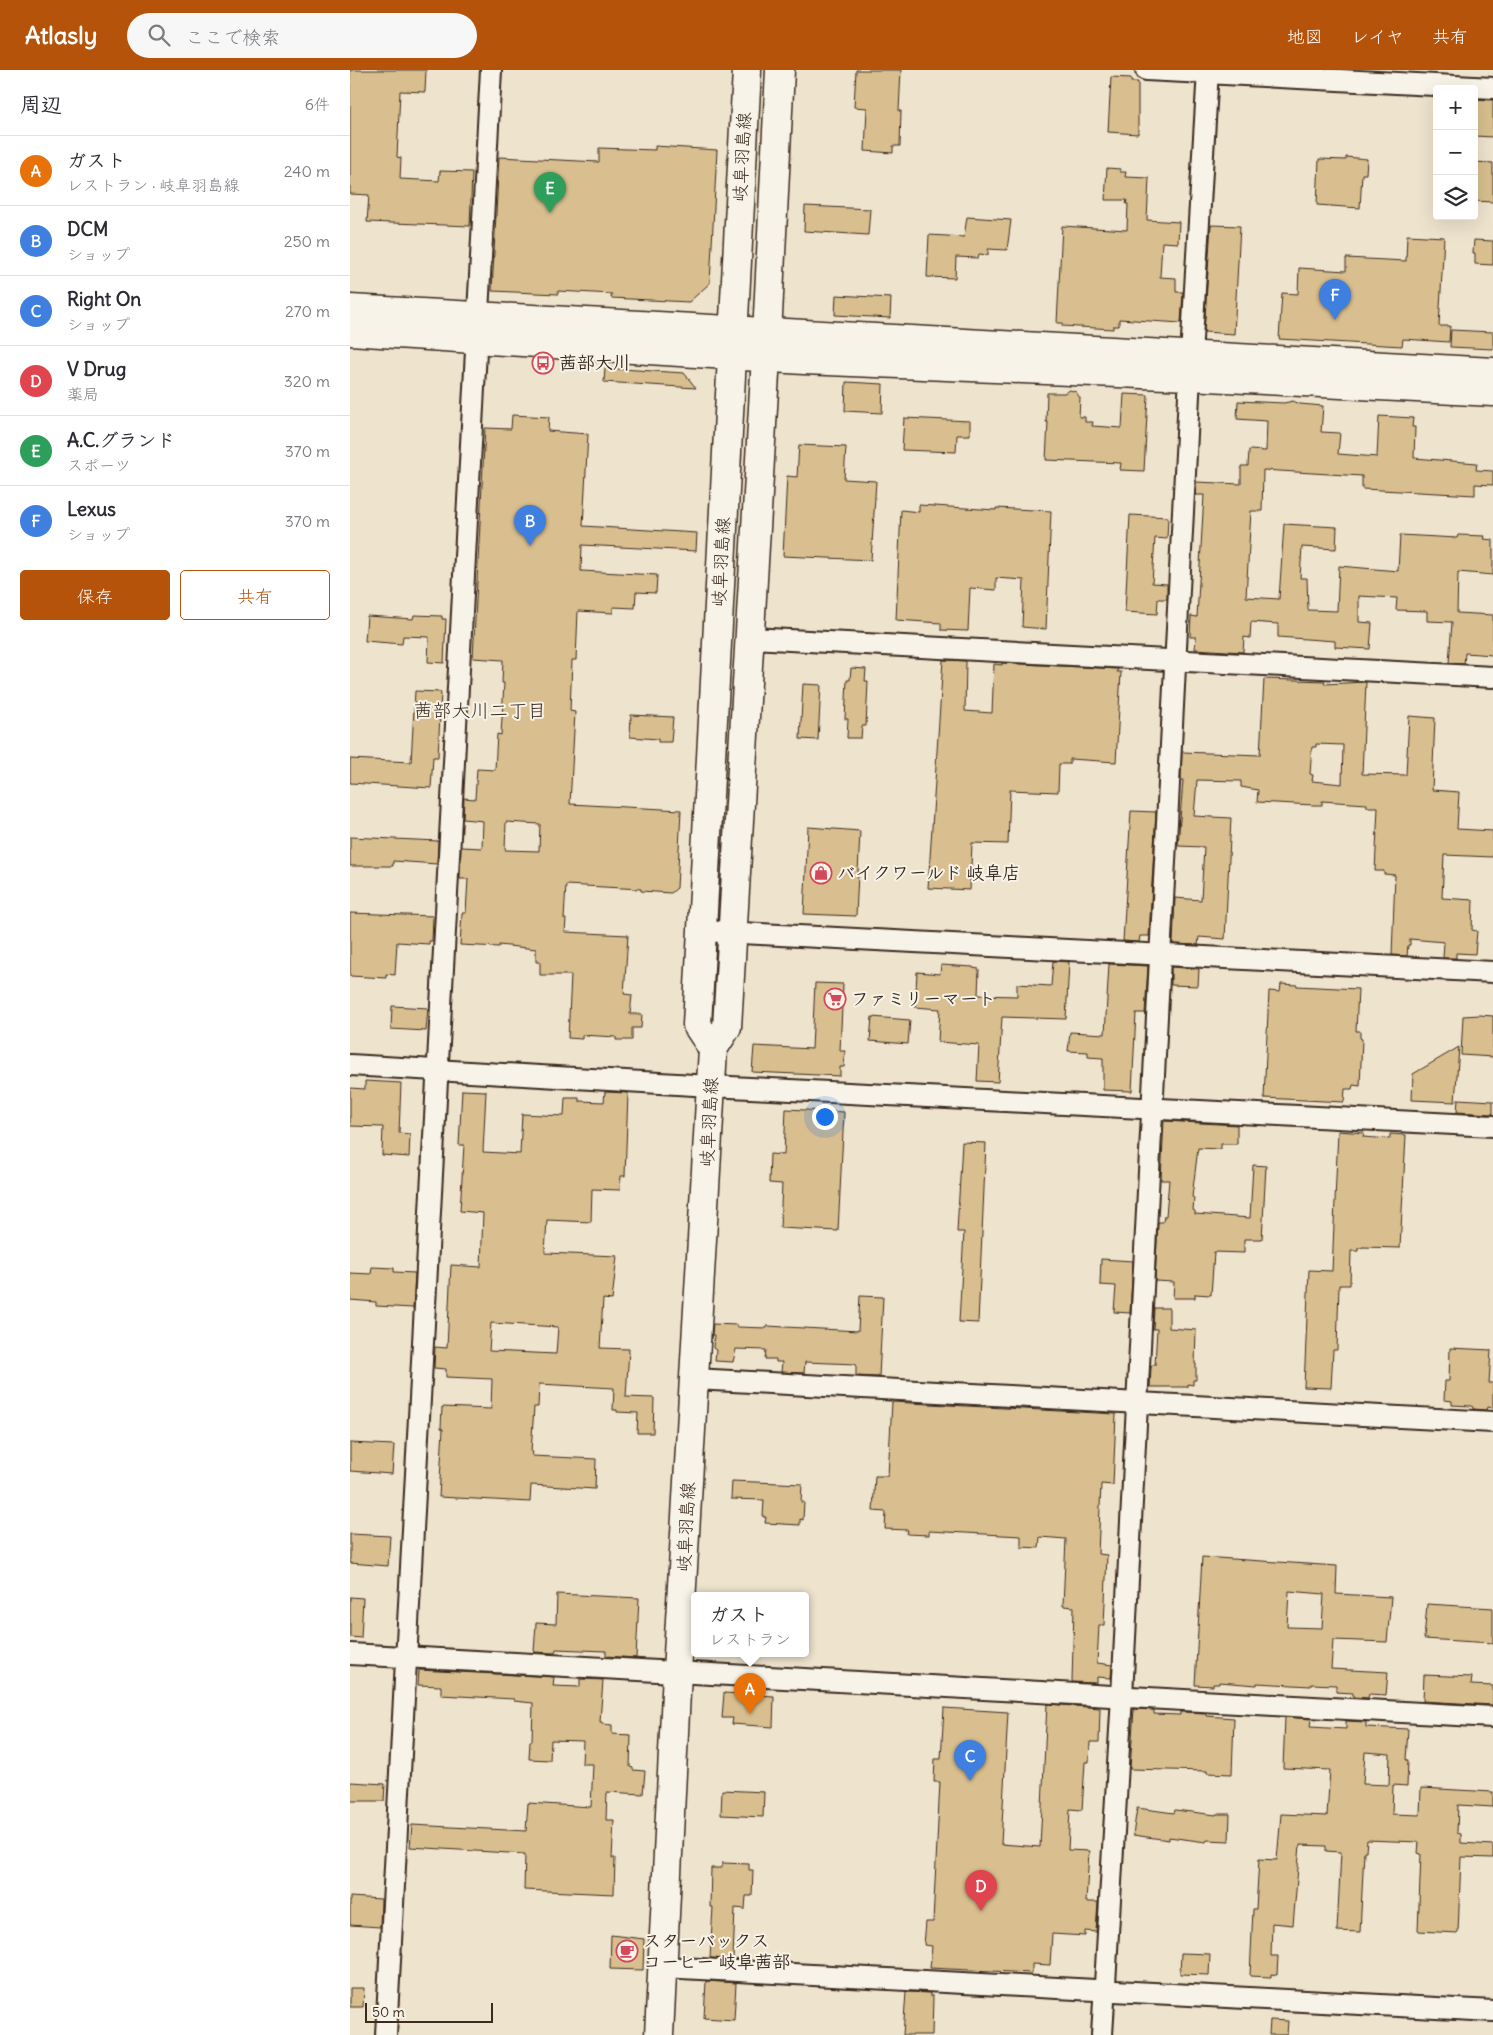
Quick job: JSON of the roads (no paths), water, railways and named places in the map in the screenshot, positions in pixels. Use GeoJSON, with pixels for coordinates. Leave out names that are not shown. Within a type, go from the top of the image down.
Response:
{"type":"FeatureCollection","features":[{"type":"Feature","properties":{"kind":"main road","name":"岐阜羽島線"},"geometry":{"type":"LineString","coordinates":[[713,1049],[697,1025],[747,70]]}},
{"type":"Feature","properties":{"kind":"main road","name":"岐阜羽島線"},"geometry":{"type":"LineString","coordinates":[[659,2035],[677,1672],[713,1049],[727,1028],[780,70]]}},
{"type":"Feature","properties":{"kind":"main road"},"geometry":{"type":"LineString","coordinates":[[350,309],[477,327],[766,344],[1191,366],[1493,372]]}},
{"type":"Feature","properties":{"kind":"main road"},"geometry":{"type":"LineString","coordinates":[[350,331],[477,327]]}},
{"type":"Feature","properties":{"kind":"main road"},"geometry":{"type":"LineString","coordinates":[[1191,366],[1493,392]]}},
{"type":"Feature","properties":{"kind":"street"},"geometry":{"type":"LineString","coordinates":[[386,2035],[491,70]]}},
{"type":"Feature","properties":{"kind":"street"},"geometry":{"type":"LineString","coordinates":[[1146,70],[1493,88]]}},
{"type":"Feature","properties":{"kind":"street"},"geometry":{"type":"LineString","coordinates":[[1102,2035],[1122,1696],[1151,1107],[1208,72]]}},
{"type":"Feature","properties":{"kind":"street"},"geometry":{"type":"LineString","coordinates":[[750,638],[1493,677]]}},
{"type":"Feature","properties":{"kind":"street"},"geometry":{"type":"LineString","coordinates":[[702,931],[1493,972]]}},
{"type":"Feature","properties":{"kind":"street"},"geometry":{"type":"LineString","coordinates":[[350,1065],[712,1086],[1493,1126]]}},
{"type":"Feature","properties":{"kind":"street"},"geometry":{"type":"LineString","coordinates":[[694,1379],[1493,1422]]}},
{"type":"Feature","properties":{"kind":"street"},"geometry":{"type":"LineString","coordinates":[[350,1654],[1493,1717]]}},
{"type":"Feature","properties":{"kind":"street"},"geometry":{"type":"LineString","coordinates":[[662,1967],[1493,2011]]}},
{"type":"Feature","properties":{"kind":"place","name":"A.C.グランド"},"geometry":{"type":"Point","coordinates":[550,213]}},
{"type":"Feature","properties":{"kind":"place","name":"Lexus"},"geometry":{"type":"Point","coordinates":[1335,320]}},
{"type":"Feature","properties":{"kind":"place","name":"茜部大川"},"geometry":{"type":"Point","coordinates":[543,363]}},
{"type":"Feature","properties":{"kind":"place","name":"DCM"},"geometry":{"type":"Point","coordinates":[530,546]}},
{"type":"Feature","properties":{"kind":"place","name":"バイクワールド 岐阜店"},"geometry":{"type":"Point","coordinates":[821,873]}},
{"type":"Feature","properties":{"kind":"place","name":"ファミリーマート"},"geometry":{"type":"Point","coordinates":[835,999]}},
{"type":"Feature","properties":{"kind":"place","name":"ガスト"},"geometry":{"type":"Point","coordinates":[750,1714]}},
{"type":"Feature","properties":{"kind":"place","name":"Right On"},"geometry":{"type":"Point","coordinates":[970,1781]}},
{"type":"Feature","properties":{"kind":"place","name":"V Drug"},"geometry":{"type":"Point","coordinates":[981,1911]}},
{"type":"Feature","properties":{"kind":"place","name":"スターバックス コーヒー 岐阜茜部"},"geometry":{"type":"Point","coordinates":[627,1951]}},
{"type":"Feature","properties":{"kind":"district","name":"茜部大川二丁目"},"geometry":{"type":"Point","coordinates":[480,710]}}]}
